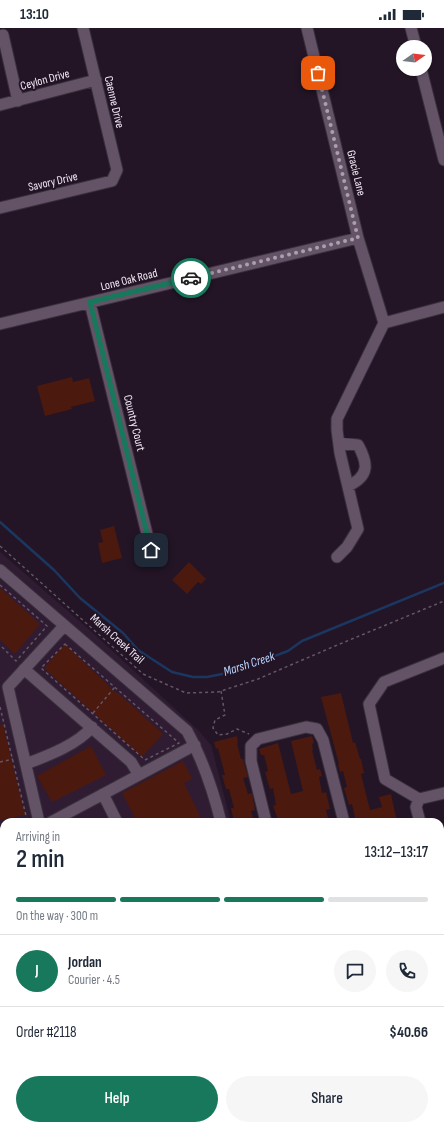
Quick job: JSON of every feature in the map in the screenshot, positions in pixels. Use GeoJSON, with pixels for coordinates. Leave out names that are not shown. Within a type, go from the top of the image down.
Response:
{"type":"FeatureCollection","features":[{"type":"Feature","properties":{"kind":"street","name":"Caenne Drive"},"geometry":{"type":"LineString","coordinates":[[83,28],[117,170],[112,181]]}},
{"type":"Feature","properties":{"kind":"street","name":"Gracie Lane"},"geometry":{"type":"LineString","coordinates":[[307,28],[358,238],[384,323]]}},
{"type":"Feature","properties":{"kind":"street"},"geometry":{"type":"LineString","coordinates":[[411,28],[414,40]]}},
{"type":"Feature","properties":{"kind":"street"},"geometry":{"type":"LineString","coordinates":[[3,35],[18,101]]}},
{"type":"Feature","properties":{"kind":"street"},"geometry":{"type":"LineString","coordinates":[[423,76],[444,160]]}},
{"type":"Feature","properties":{"kind":"street","name":"Ceylon Drive"},"geometry":{"type":"LineString","coordinates":[[0,105],[96,80]]}},
{"type":"Feature","properties":{"kind":"street","name":"Savory Drive"},"geometry":{"type":"LineString","coordinates":[[0,208],[112,181]]}},
{"type":"Feature","properties":{"kind":"street","name":"Lone Oak Road"},"geometry":{"type":"LineString","coordinates":[[0,324],[358,238]]}},
{"type":"Feature","properties":{"kind":"street","name":"Country Court"},"geometry":{"type":"LineString","coordinates":[[90,302],[151,550]]}},
{"type":"Feature","properties":{"kind":"street"},"geometry":{"type":"LineString","coordinates":[[336,557],[347,547],[358,529],[339,443],[337,419],[384,323],[444,307]]}},
{"type":"Feature","properties":{"kind":"street"},"geometry":{"type":"LineString","coordinates":[[339,443],[358,445],[364,456],[366,466],[359,481],[348,486]]}},
{"type":"Feature","properties":{"kind":"street"},"geometry":{"type":"LineString","coordinates":[[0,570],[187,731],[195,745],[205,769],[220,818]]}},
{"type":"Feature","properties":{"kind":"street"},"geometry":{"type":"LineString","coordinates":[[38,818],[8,687],[64,626]]}},
{"type":"Feature","properties":{"kind":"street"},"geometry":{"type":"LineString","coordinates":[[444,658],[384,682],[369,704],[386,779],[419,799],[444,793]]}},
{"type":"Feature","properties":{"kind":"street"},"geometry":{"type":"LineString","coordinates":[[24,669],[131,762],[139,775]]}},
{"type":"Feature","properties":{"kind":"street"},"geometry":{"type":"LineString","coordinates":[[26,764],[47,756],[84,735],[92,727]]}},
{"type":"Feature","properties":{"kind":"street"},"geometry":{"type":"LineString","coordinates":[[265,818],[251,761],[251,746],[258,739],[306,727],[317,729],[323,740],[343,818]]}},
{"type":"Feature","properties":{"kind":"street"},"geometry":{"type":"LineString","coordinates":[[58,818],[195,745]]}},
{"type":"Feature","properties":{"kind":"street"},"geometry":{"type":"LineString","coordinates":[[103,794],[115,818]]}},
{"type":"Feature","properties":{"kind":"street"},"geometry":{"type":"LineString","coordinates":[[419,799],[416,807],[419,818]]}},
{"type":"Feature","properties":{"kind":"path","name":"Marsh Creek Trail"},"geometry":{"type":"LineString","coordinates":[[0,546],[143,674],[186,693],[221,691],[258,679],[444,601]]}},
{"type":"Feature","properties":{"kind":"path"},"geometry":{"type":"LineString","coordinates":[[0,585],[47,626],[16,660],[0,645]]}},
{"type":"Feature","properties":{"kind":"path"},"geometry":{"type":"LineString","coordinates":[[65,644],[179,743],[145,760],[92,714],[41,668],[65,644]]}},
{"type":"Feature","properties":{"kind":"path"},"geometry":{"type":"LineString","coordinates":[[92,714],[114,687]]}},
{"type":"Feature","properties":{"kind":"path"},"geometry":{"type":"LineString","coordinates":[[221,691],[225,714],[215,720],[213,728],[218,735],[227,734],[237,729],[258,739]]}},
{"type":"Feature","properties":{"kind":"path"},"geometry":{"type":"LineString","coordinates":[[0,706],[28,818]]}},
{"type":"Feature","properties":{"kind":"path"},"geometry":{"type":"LineString","coordinates":[[0,762],[13,759]]}},
{"type":"Feature","properties":{"kind":"shaded area"},"geometry":{"type":"Polygon","coordinates":[[[0,552],[94,634],[198,730],[211,745],[230,818],[0,818],[0,552]]]}},
{"type":"Feature","properties":{"kind":"building"},"geometry":{"type":"Polygon","coordinates":[[[72,377],[73,382],[89,378],[95,401],[45,416],[37,386],[72,377]]]}},
{"type":"Feature","properties":{"kind":"building"},"geometry":{"type":"Polygon","coordinates":[[[114,526],[122,558],[102,563],[98,543],[103,542],[100,530],[114,526]]]}},
{"type":"Feature","properties":{"kind":"building"},"geometry":{"type":"Polygon","coordinates":[[[189,562],[206,579],[201,584],[198,582],[187,594],[172,580],[189,562]]]}},
{"type":"Feature","properties":{"kind":"building"},"geometry":{"type":"Polygon","coordinates":[[[0,588],[40,624],[15,654],[0,640],[0,588]]]}},
{"type":"Feature","properties":{"kind":"building"},"geometry":{"type":"Polygon","coordinates":[[[65,644],[116,693],[117,692],[163,734],[142,757],[44,668],[65,644]]]}},
{"type":"Feature","properties":{"kind":"building"},"geometry":{"type":"Polygon","coordinates":[[[341,693],[353,743],[355,742],[361,759],[364,773],[361,774],[370,810],[382,807],[379,797],[391,794],[396,818],[355,818],[352,804],[349,805],[344,788],[347,787],[343,771],[340,772],[321,697],[341,693]]]}},
{"type":"Feature","properties":{"kind":"building"},"geometry":{"type":"Polygon","coordinates":[[[3,724],[25,815],[10,818],[0,818],[0,725],[3,724]]]}},
{"type":"Feature","properties":{"kind":"building"},"geometry":{"type":"Polygon","coordinates":[[[237,736],[241,759],[243,759],[248,777],[243,778],[248,794],[252,793],[255,810],[251,811],[253,818],[233,818],[231,808],[234,808],[229,789],[226,789],[222,775],[225,775],[218,748],[216,749],[214,742],[237,736]]]}},
{"type":"Feature","properties":{"kind":"building"},"geometry":{"type":"Polygon","coordinates":[[[312,736],[314,743],[312,744],[312,750],[317,770],[320,769],[322,776],[319,777],[322,793],[326,792],[330,809],[326,810],[328,818],[278,818],[273,806],[276,805],[273,788],[270,789],[265,772],[268,771],[264,755],[261,755],[259,749],[278,743],[291,794],[303,791],[291,741],[312,736]]]}},
{"type":"Feature","properties":{"kind":"building"},"geometry":{"type":"Polygon","coordinates":[[[91,746],[106,775],[52,802],[37,776],[91,746]]]}},
{"type":"Feature","properties":{"kind":"building"},"geometry":{"type":"Polygon","coordinates":[[[183,761],[192,779],[184,783],[201,818],[135,818],[122,793],[183,761]]]}},
{"type":"Feature","properties":{"kind":"waterway","name":"Marsh Creek"},"geometry":{"type":"LineString","coordinates":[[0,522],[54,570],[80,598],[123,633],[138,650],[172,672],[193,677],[207,677],[232,672],[288,651],[302,641],[444,583]]}},
{"type":"Feature","properties":{"kind":"way so far"},"geometry":{"type":"LineString","coordinates":[[191,278],[358,238],[318,73]]}},
{"type":"Feature","properties":{"kind":"route"},"geometry":{"type":"LineString","coordinates":[[151,550],[90,302],[191,278]]}}]}
